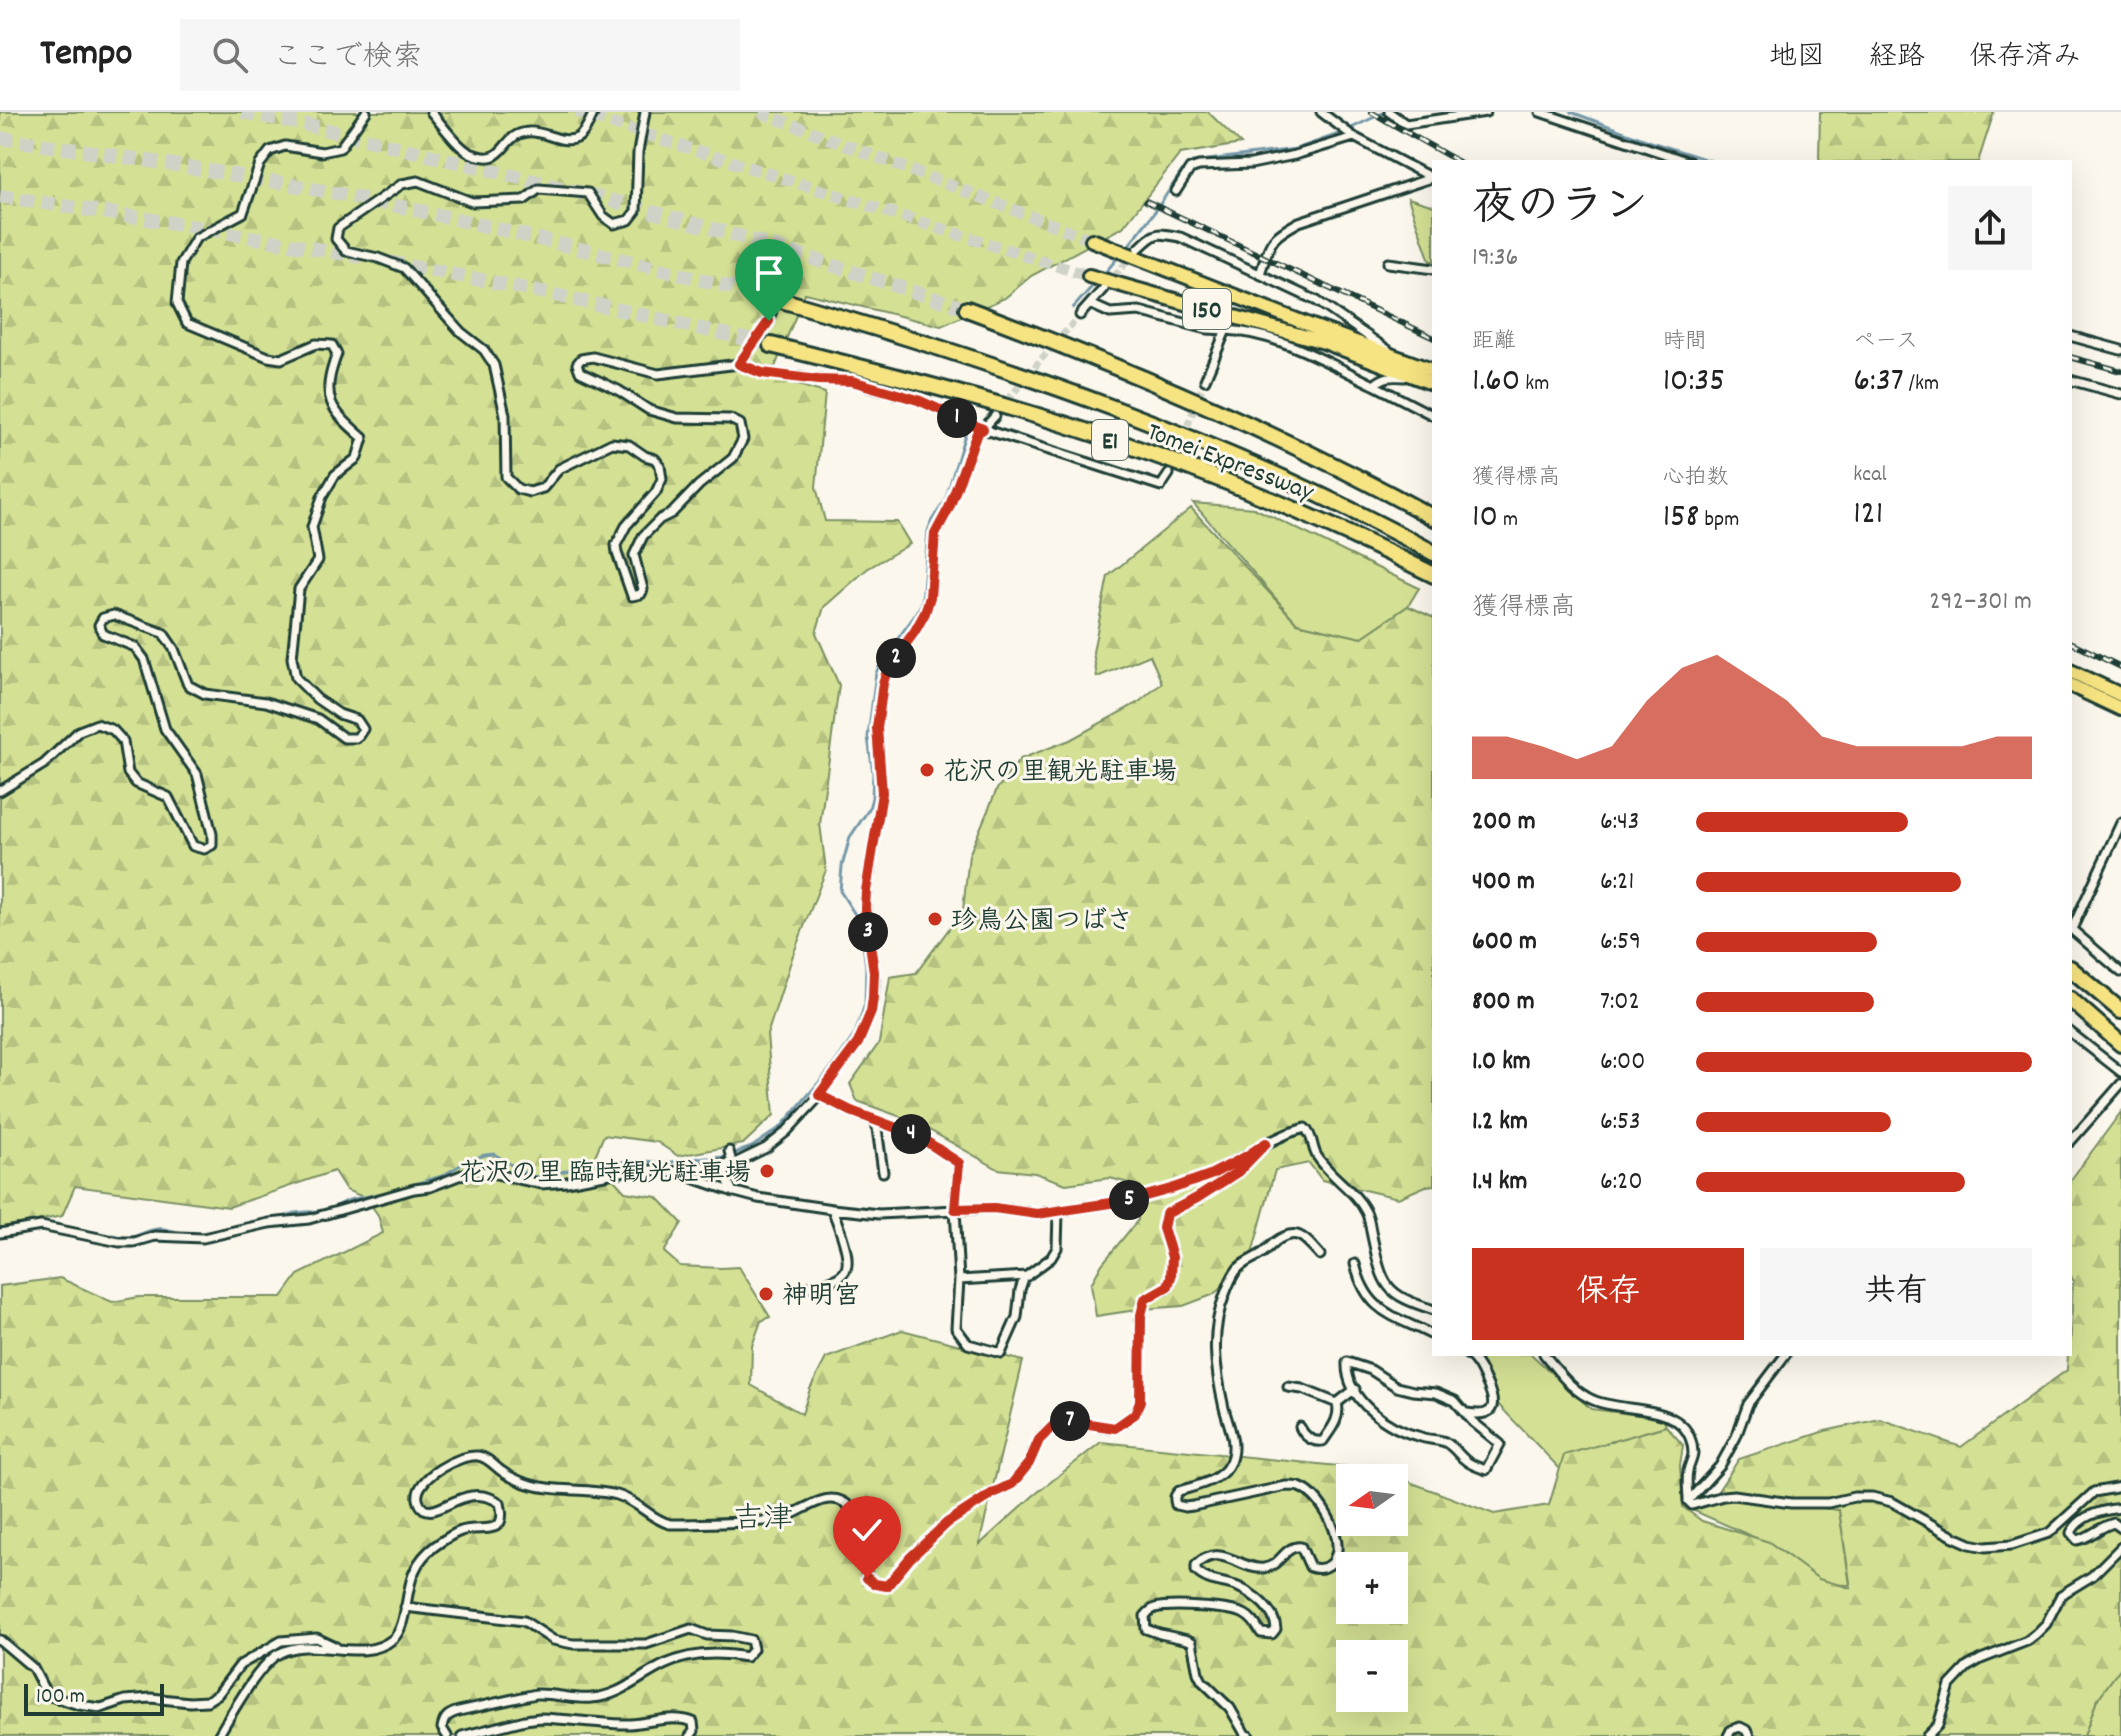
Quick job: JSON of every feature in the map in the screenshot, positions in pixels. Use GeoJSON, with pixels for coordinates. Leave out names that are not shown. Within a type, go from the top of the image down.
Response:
{"type":"FeatureCollection","features":[{"type":"Feature","properties":{"kind":"highway","name":"150"},"geometry":{"type":"LineString","coordinates":[[1092,240],[1432,370]]}},
{"type":"Feature","properties":{"kind":"highway","name":"150"},"geometry":{"type":"LineString","coordinates":[[1089,276],[1324,342],[1428,382]]}},
{"type":"Feature","properties":{"kind":"highway","name":"Tomei Expressway"},"geometry":{"type":"LineString","coordinates":[[780,292],[1084,397],[1329,498],[1432,552]]}},
{"type":"Feature","properties":{"kind":"highway","name":"Tomei Expressway"},"geometry":{"type":"LineString","coordinates":[[967,309],[1062,344],[1255,428],[1432,517]]}},
{"type":"Feature","properties":{"kind":"highway","name":"Tomei Expressway"},"geometry":{"type":"LineString","coordinates":[[771,345],[897,376],[1066,425],[1268,499],[1432,574]]}},
{"type":"Feature","properties":{"kind":"highway"},"geometry":{"type":"LineString","coordinates":[[2072,672],[2121,695]]}},
{"type":"Feature","properties":{"kind":"highway"},"geometry":{"type":"LineString","coordinates":[[2072,686],[2121,709]]}},
{"type":"Feature","properties":{"kind":"highway"},"geometry":{"type":"LineString","coordinates":[[2072,970],[2121,1011]]}},
{"type":"Feature","properties":{"kind":"highway"},"geometry":{"type":"LineString","coordinates":[[2072,1001],[2121,1044]]}},
{"type":"Feature","properties":{"kind":"street"},"geometry":{"type":"LineString","coordinates":[[0,791],[44,764],[79,731],[97,724],[113,730],[123,741],[128,773],[136,783],[168,797],[193,846],[204,849],[212,845],[197,774],[165,729],[144,659],[135,647],[103,634],[99,625],[103,618],[114,615],[163,633],[174,649],[188,685],[205,694],[266,702],[318,719],[344,738],[357,738],[363,729],[357,720],[339,714],[317,699],[296,678],[292,658],[299,589],[318,560],[312,527],[322,497],[335,475],[357,458],[363,438],[338,416],[329,398],[330,371],[337,354],[332,345],[316,344],[281,359],[268,357],[187,323],[177,303],[181,263],[196,238],[243,213],[260,164],[270,151],[285,146],[322,152],[340,148],[366,112]]}},
{"type":"Feature","properties":{"kind":"street"},"geometry":{"type":"LineString","coordinates":[[431,112],[467,152],[488,157],[498,154],[512,136],[529,131],[564,139],[576,138],[594,112]]}},
{"type":"Feature","properties":{"kind":"street"},"geometry":{"type":"LineString","coordinates":[[645,112],[638,152],[636,211],[629,220],[614,224],[603,216],[588,193],[539,189],[524,200],[472,202],[418,181],[402,184],[357,214],[338,228],[336,239],[346,251],[404,268],[461,332],[484,350],[494,365],[505,415],[506,477],[518,489],[530,492],[543,488],[559,469],[612,443],[629,445],[655,459],[660,466],[662,479],[656,492],[626,526],[616,545],[632,596],[641,594],[643,589],[634,555],[643,536],[733,458],[743,439],[740,424],[730,419],[677,418],[649,410],[618,390],[580,372],[577,364],[581,359],[593,357],[658,374],[739,364],[762,373],[852,381],[918,400],[983,429],[1161,486],[1169,474]]}},
{"type":"Feature","properties":{"kind":"street"},"geometry":{"type":"LineString","coordinates":[[1321,112],[1354,137],[1432,178]]}},
{"type":"Feature","properties":{"kind":"street"},"geometry":{"type":"LineString","coordinates":[[1391,114],[1406,124],[1486,112]]}},
{"type":"Feature","properties":{"kind":"street"},"geometry":{"type":"LineString","coordinates":[[1540,112],[1683,160]]}},
{"type":"Feature","properties":{"kind":"street"},"geometry":{"type":"LineString","coordinates":[[1176,191],[1190,169],[1199,166],[1251,164],[1295,155],[1354,137]]}},
{"type":"Feature","properties":{"kind":"street"},"geometry":{"type":"LineString","coordinates":[[1260,274],[1272,240],[1299,222],[1432,178]]}},
{"type":"Feature","properties":{"kind":"street"},"geometry":{"type":"LineString","coordinates":[[1138,249],[1153,235],[1163,233],[1180,237],[1317,301],[1401,359]]}},
{"type":"Feature","properties":{"kind":"street"},"geometry":{"type":"LineString","coordinates":[[1388,263],[1432,269]]}},
{"type":"Feature","properties":{"kind":"street"},"geometry":{"type":"LineString","coordinates":[[1080,315],[1104,288]]}},
{"type":"Feature","properties":{"kind":"street"},"geometry":{"type":"LineString","coordinates":[[739,364],[769,321],[780,292]]}},
{"type":"Feature","properties":{"kind":"street"},"geometry":{"type":"LineString","coordinates":[[1090,304],[1110,313],[1139,311],[1207,329],[1240,331],[1279,342],[1432,415]]}},
{"type":"Feature","properties":{"kind":"street"},"geometry":{"type":"LineString","coordinates":[[1205,380],[1226,330]]}},
{"type":"Feature","properties":{"kind":"street"},"geometry":{"type":"LineString","coordinates":[[2072,337],[2121,350]]}},
{"type":"Feature","properties":{"kind":"street"},"geometry":{"type":"LineString","coordinates":[[1374,385],[1391,376],[1428,382]]}},
{"type":"Feature","properties":{"kind":"street"},"geometry":{"type":"LineString","coordinates":[[2072,381],[2121,394]]}},
{"type":"Feature","properties":{"kind":"street"},"geometry":{"type":"LineString","coordinates":[[0,1233],[41,1226],[119,1242],[134,1242],[155,1236],[203,1238],[269,1223],[309,1219],[430,1187],[469,1172],[482,1171],[541,1184],[631,1170],[669,1172],[730,1163],[750,1157],[786,1132],[858,1043],[871,1012],[874,972],[865,908],[882,793],[877,728],[883,683],[888,668],[925,613],[930,597],[935,534],[949,508],[977,433],[995,416]]}},
{"type":"Feature","properties":{"kind":"street"},"geometry":{"type":"LineString","coordinates":[[2072,926],[2121,823]]}},
{"type":"Feature","properties":{"kind":"street"},"geometry":{"type":"LineString","coordinates":[[2072,929],[2121,972]]}},
{"type":"Feature","properties":{"kind":"street"},"geometry":{"type":"LineString","coordinates":[[2072,1034],[2121,1072]]}},
{"type":"Feature","properties":{"kind":"street"},"geometry":{"type":"LineString","coordinates":[[2072,1140],[2121,1084]]}},
{"type":"Feature","properties":{"kind":"street"},"geometry":{"type":"LineString","coordinates":[[819,1095],[851,1111],[918,1136],[959,1163],[955,1209],[959,1280],[956,1328],[968,1344],[1001,1353],[1017,1317],[1020,1290],[1027,1276],[1051,1258],[1057,1248],[1058,1212]]}},
{"type":"Feature","properties":{"kind":"street"},"geometry":{"type":"LineString","coordinates":[[876,1121],[883,1172]]}},
{"type":"Feature","properties":{"kind":"street"},"geometry":{"type":"LineString","coordinates":[[669,1172],[733,1192],[832,1209],[879,1214],[994,1208],[1037,1214],[1131,1200],[1171,1189],[1210,1175],[1266,1143],[1305,1128],[1312,1135],[1315,1153],[1366,1213],[1388,1288],[1412,1303],[1432,1309]]}},
{"type":"Feature","properties":{"kind":"street"},"geometry":{"type":"LineString","coordinates":[[218,1736],[244,1693],[279,1653],[306,1647],[374,1649],[392,1640],[399,1632],[415,1569],[424,1557],[435,1546],[461,1530],[491,1528],[500,1521],[503,1515],[500,1503],[490,1496],[462,1498],[431,1510],[419,1504],[418,1489],[423,1481],[467,1456],[480,1456],[505,1474],[542,1488],[617,1495],[632,1500],[658,1521],[670,1524],[781,1519],[824,1499],[837,1499],[850,1506],[861,1525],[867,1578],[875,1584],[887,1586],[910,1558],[947,1523],[1012,1484],[1029,1463],[1039,1440],[1057,1422],[1115,1428],[1135,1414],[1140,1401],[1141,1315],[1145,1299],[1168,1286],[1171,1277],[1172,1257],[1163,1228],[1166,1214],[1239,1171],[1266,1143]]}},
{"type":"Feature","properties":{"kind":"street"},"geometry":{"type":"LineString","coordinates":[[729,1151],[730,1163],[725,1175],[733,1192]]}},
{"type":"Feature","properties":{"kind":"street"},"geometry":{"type":"LineString","coordinates":[[804,1288],[838,1277],[847,1267],[845,1246],[832,1209]]}},
{"type":"Feature","properties":{"kind":"street"},"geometry":{"type":"LineString","coordinates":[[1249,1736],[1230,1708],[1202,1681],[1192,1642],[1146,1629],[1145,1616],[1150,1610],[1160,1607],[1236,1610],[1256,1623],[1261,1633],[1272,1634],[1276,1621],[1261,1601],[1236,1586],[1202,1576],[1196,1571],[1196,1565],[1202,1559],[1221,1556],[1265,1568],[1275,1564],[1289,1548],[1295,1546],[1301,1547],[1310,1567],[1323,1568],[1333,1562],[1337,1540],[1328,1513],[1300,1487],[1286,1486],[1185,1507],[1176,1505],[1174,1499],[1179,1491],[1209,1482],[1223,1473],[1232,1458],[1233,1440],[1219,1383],[1215,1340],[1219,1313],[1236,1270],[1288,1235],[1303,1237],[1320,1255]]}},
{"type":"Feature","properties":{"kind":"street"},"geometry":{"type":"LineString","coordinates":[[1355,1264],[1367,1297],[1379,1308],[1432,1335]]}},
{"type":"Feature","properties":{"kind":"street"},"geometry":{"type":"LineString","coordinates":[[959,1280],[1027,1276]]}},
{"type":"Feature","properties":{"kind":"street"},"geometry":{"type":"LineString","coordinates":[[1467,1413],[1480,1415],[1493,1407],[1493,1399],[1470,1356]]}},
{"type":"Feature","properties":{"kind":"street"},"geometry":{"type":"LineString","coordinates":[[1546,1356],[1573,1387],[1590,1399],[1647,1409],[1683,1426],[1693,1455],[1687,1473],[1688,1501],[1692,1505],[1734,1495],[1791,1503],[1828,1503],[1854,1497],[1872,1497],[1892,1502],[1952,1536],[1985,1547],[2012,1545],[2049,1533],[2094,1492],[2121,1487]]}},
{"type":"Feature","properties":{"kind":"street"},"geometry":{"type":"LineString","coordinates":[[1688,1501],[1720,1466],[1736,1437],[1748,1404],[1784,1356]]}},
{"type":"Feature","properties":{"kind":"street"},"geometry":{"type":"LineString","coordinates":[[1347,1362],[1371,1370],[1397,1387],[1436,1393],[1455,1401],[1473,1422],[1500,1444],[1486,1470],[1465,1460],[1445,1442],[1403,1432],[1381,1419],[1367,1407],[1355,1389],[1347,1362]]}},
{"type":"Feature","properties":{"kind":"street"},"geometry":{"type":"LineString","coordinates":[[1288,1387],[1302,1389],[1337,1403]]}},
{"type":"Feature","properties":{"kind":"street"},"geometry":{"type":"LineString","coordinates":[[1337,1403],[1355,1389]]}},
{"type":"Feature","properties":{"kind":"street"},"geometry":{"type":"LineString","coordinates":[[1300,1427],[1309,1438],[1323,1441],[1336,1421],[1337,1403]]}},
{"type":"Feature","properties":{"kind":"street"},"geometry":{"type":"LineString","coordinates":[[2121,1508],[2094,1513],[2072,1528],[2071,1533],[2077,1540],[2084,1539],[2105,1525],[2114,1523],[2121,1528]]}},
{"type":"Feature","properties":{"kind":"street"},"geometry":{"type":"LineString","coordinates":[[1927,1736],[1938,1725],[1950,1685],[1967,1667],[2027,1641],[2036,1634],[2046,1624],[2061,1595],[2092,1576],[2121,1547]]}},
{"type":"Feature","properties":{"kind":"street"},"geometry":{"type":"LineString","coordinates":[[405,1607],[524,1621],[553,1640],[573,1644],[646,1644],[691,1629],[707,1635],[751,1640],[753,1649],[746,1657],[725,1653],[683,1658],[665,1664],[620,1690],[593,1698],[536,1694],[459,1711],[444,1720],[442,1728],[447,1736]]}},
{"type":"Feature","properties":{"kind":"street"},"geometry":{"type":"LineString","coordinates":[[0,1640],[33,1668],[47,1695],[101,1708],[125,1700],[151,1698],[207,1701],[218,1694],[240,1665],[281,1641],[317,1638],[342,1649]]}},
{"type":"Feature","properties":{"kind":"street"},"geometry":{"type":"LineString","coordinates":[[462,1736],[540,1718],[631,1724],[689,1720],[693,1722],[694,1731],[690,1736]]}},
{"type":"Feature","properties":{"kind":"street"},"geometry":{"type":"LineString","coordinates":[[1728,1736],[1731,1730],[1740,1727],[1749,1736]]}},
{"type":"Feature","properties":{"kind":"green space"},"geometry":{"type":"Polygon","coordinates":[[[0,112],[1208,112],[1241,144],[1180,154],[1123,227],[1031,276],[1005,298],[941,326],[805,293],[775,367],[741,368],[825,393],[816,487],[825,521],[897,522],[910,544],[867,569],[824,607],[816,633],[839,685],[820,824],[826,870],[793,955],[767,1035],[774,1115],[743,1144],[678,1156],[657,1142],[604,1135],[594,1158],[625,1192],[657,1197],[682,1223],[664,1252],[680,1266],[739,1267],[770,1317],[761,1321],[752,1346],[751,1385],[802,1414],[810,1389],[826,1358],[902,1330],[1023,1361],[979,1545],[1033,1496],[1101,1442],[1336,1466],[1336,1536],[1408,1536],[1408,1481],[1494,1514],[1549,1505],[1564,1455],[1666,1426],[1683,1445],[1680,1466],[1683,1507],[1702,1521],[1769,1542],[1819,1579],[1851,1588],[1839,1510],[1716,1494],[1739,1459],[1825,1431],[1880,1419],[1961,1447],[2067,1370],[2068,1356],[2072,1356],[2072,1178],[2121,1112],[2121,1667],[2097,1700],[2084,1736],[0,1736],[0,1286],[60,1278],[112,1302],[139,1297],[282,1297],[298,1275],[383,1233],[378,1215],[366,1198],[346,1190],[334,1171],[229,1207],[75,1186],[62,1216],[0,1228],[0,112]]]}},
{"type":"Feature","properties":{"kind":"green space"},"geometry":{"type":"Polygon","coordinates":[[[1820,112],[1994,112],[1979,160],[1819,158],[1820,112]]]}},
{"type":"Feature","properties":{"kind":"green space"},"geometry":{"type":"Polygon","coordinates":[[[1408,198],[1432,205],[1430,261],[1408,198]]]}},
{"type":"Feature","properties":{"kind":"green space"},"geometry":{"type":"Polygon","coordinates":[[[1193,503],[1254,508],[1419,588],[1408,606],[1361,638],[1297,623],[1193,503]]]}},
{"type":"Feature","properties":{"kind":"green space"},"geometry":{"type":"Polygon","coordinates":[[[1191,508],[1297,623],[1361,638],[1408,606],[1432,617],[1432,1185],[1398,1198],[1322,1180],[1309,1163],[1275,1170],[1248,1268],[1212,1295],[1183,1306],[1096,1316],[1091,1284],[1102,1264],[1138,1220],[1140,1186],[1110,1178],[1066,1184],[1035,1173],[998,1169],[915,1122],[857,1101],[850,1084],[879,1043],[890,977],[916,973],[963,910],[969,855],[997,789],[1020,759],[1070,740],[1139,702],[1162,683],[1150,655],[1097,677],[1093,652],[1108,576],[1191,508]]]}},
{"type":"Feature","properties":{"kind":"green space"},"geometry":{"type":"Polygon","coordinates":[[[1478,1356],[1533,1356],[1591,1409],[1663,1418],[1666,1426],[1565,1455],[1560,1469],[1493,1399],[1474,1359],[1478,1356]]]}},
{"type":"Feature","properties":{"kind":"green space"},"geometry":{"type":"Polygon","coordinates":[[[1747,1497],[1839,1510],[1850,1585],[1820,1584],[1772,1545],[1683,1506],[1747,1497]]]}},
{"type":"Feature","properties":{"kind":"green space"},"geometry":{"type":"Polygon","coordinates":[[[2121,1667],[2121,1736],[2084,1736],[2097,1700],[2121,1667]]]}},
{"type":"Feature","properties":{"kind":"waterway"},"geometry":{"type":"LineString","coordinates":[[1126,249],[1182,171],[1192,162],[1296,149],[1339,134],[1385,112]]}},
{"type":"Feature","properties":{"kind":"waterway"},"geometry":{"type":"LineString","coordinates":[[1571,112],[1708,160]]}},
{"type":"Feature","properties":{"kind":"waterway"},"geometry":{"type":"LineString","coordinates":[[1102,276],[1121,254]]}},
{"type":"Feature","properties":{"kind":"waterway"},"geometry":{"type":"LineString","coordinates":[[1073,308],[1097,281]]}},
{"type":"Feature","properties":{"kind":"waterway"},"geometry":{"type":"LineString","coordinates":[[280,1219],[295,1213],[328,1210],[349,1200],[442,1176],[469,1160],[485,1155],[494,1154],[529,1176],[543,1177],[594,1163],[666,1163],[725,1157],[752,1147],[781,1127],[832,1067],[855,1034],[865,1004],[863,944],[856,916],[840,891],[842,866],[850,837],[869,809],[872,798],[873,773],[868,737],[876,673],[922,602],[928,531],[945,501],[966,431]]}},
{"type":"Feature","properties":{"kind":"waterway"},"geometry":{"type":"LineString","coordinates":[[225,1230],[264,1221]]}},
{"type":"Feature","properties":{"kind":"waterway"},"geometry":{"type":"LineString","coordinates":[[0,1228],[37,1222],[52,1224]]}},
{"type":"Feature","properties":{"kind":"waterway"},"geometry":{"type":"LineString","coordinates":[[113,1235],[133,1237],[160,1229],[183,1234]]}},
{"type":"Feature","properties":{"kind":"tunnel"},"geometry":{"type":"LineString","coordinates":[[242,112],[308,125],[610,200],[770,245],[967,309]]}},
{"type":"Feature","properties":{"kind":"tunnel"},"geometry":{"type":"LineString","coordinates":[[576,112],[1089,276]]}},
{"type":"Feature","properties":{"kind":"tunnel"},"geometry":{"type":"LineString","coordinates":[[760,112],[1092,240]]}},
{"type":"Feature","properties":{"kind":"tunnel"},"geometry":{"type":"LineString","coordinates":[[0,138],[364,199],[521,234],[781,300]]}},
{"type":"Feature","properties":{"kind":"tunnel"},"geometry":{"type":"LineString","coordinates":[[0,196],[361,257]]}},
{"type":"Feature","properties":{"kind":"tunnel"},"geometry":{"type":"LineString","coordinates":[[1108,284],[1134,253]]}},
{"type":"Feature","properties":{"kind":"tunnel"},"geometry":{"type":"LineString","coordinates":[[389,262],[538,291],[771,345]]}},
{"type":"Feature","properties":{"kind":"tunnel"},"geometry":{"type":"LineString","coordinates":[[995,416],[1080,315]]}},
{"type":"Feature","properties":{"kind":"tunnel"},"geometry":{"type":"LineString","coordinates":[[1169,474],[1205,380]]}},
{"type":"Feature","properties":{"kind":"railway"},"geometry":{"type":"LineString","coordinates":[[1371,112],[1455,160]]}},
{"type":"Feature","properties":{"kind":"railway"},"geometry":{"type":"LineString","coordinates":[[1146,201],[1432,337]]}},
{"type":"Feature","properties":{"kind":"railway"},"geometry":{"type":"LineString","coordinates":[[2072,358],[2121,371]]}},
{"type":"Feature","properties":{"kind":"railway"},"geometry":{"type":"LineString","coordinates":[[2072,643],[2121,667]]}},
{"type":"Feature","properties":{"kind":"place","name":"花沢の里観光駐車場"},"geometry":{"type":"Point","coordinates":[927,770]}},
{"type":"Feature","properties":{"kind":"place","name":"珍鳥公園つばさ"},"geometry":{"type":"Point","coordinates":[935,919]}},
{"type":"Feature","properties":{"kind":"place","name":"花沢の里 臨時観光駐車場"},"geometry":{"type":"Point","coordinates":[767,1171]}},
{"type":"Feature","properties":{"kind":"place","name":"神明宮"},"geometry":{"type":"Point","coordinates":[766,1294]}},
{"type":"Feature","properties":{"kind":"district","name":"吉津"},"geometry":{"type":"Point","coordinates":[763,1517]}},
{"type":"Feature","properties":{"kind":"route"},"geometry":{"type":"LineString","coordinates":[[769,321],[739,364],[762,373],[852,381],[918,400],[983,429],[977,433],[949,508],[935,534],[930,597],[925,613],[888,668],[883,683],[877,728],[882,793],[865,908],[874,972],[871,1012],[858,1043],[819,1095],[851,1111],[918,1136],[959,1163],[955,1209],[994,1208],[1037,1214],[1131,1200],[1210,1175],[1266,1143],[1239,1171],[1166,1214],[1163,1228],[1172,1257],[1171,1277],[1168,1286],[1145,1299],[1141,1315],[1140,1401],[1135,1414],[1115,1428],[1057,1422],[1039,1440],[1029,1463],[1012,1484],[947,1523],[910,1558],[887,1586],[875,1584],[867,1578]]}}]}
